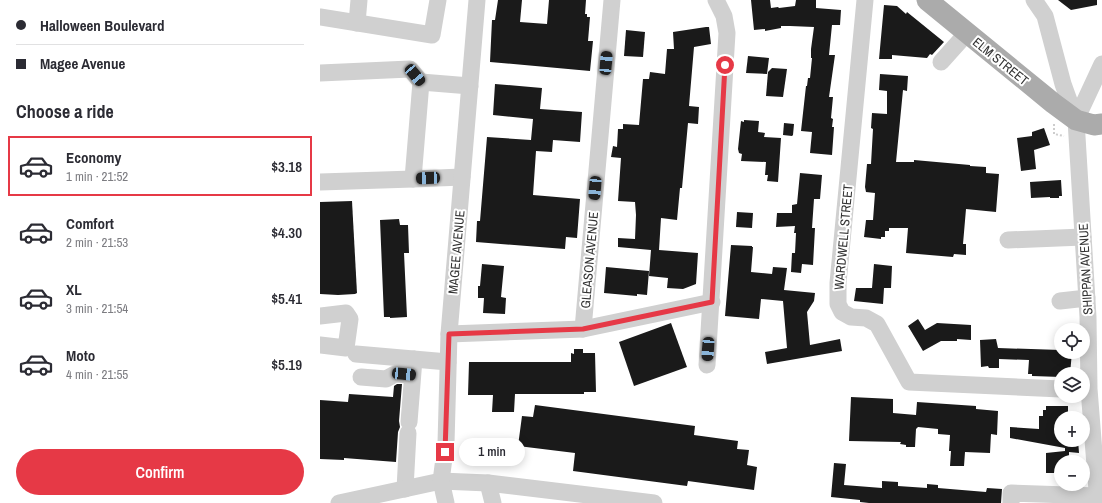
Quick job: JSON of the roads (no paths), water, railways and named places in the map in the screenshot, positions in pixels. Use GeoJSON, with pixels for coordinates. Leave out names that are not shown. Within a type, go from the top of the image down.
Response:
{"type":"FeatureCollection","features":[{"type":"Feature","properties":{"kind":"main road","name":"ELM STREET"},"geometry":{"type":"LineString","coordinates":[[927,0],[1076,120]]}},
{"type":"Feature","properties":{"kind":"main road"},"geometry":{"type":"LineString","coordinates":[[1076,120],[1094,125],[1102,124]]}},
{"type":"Feature","properties":{"kind":"street"},"geometry":{"type":"LineString","coordinates":[[356,23],[359,0]]}},
{"type":"Feature","properties":{"kind":"street"},"geometry":{"type":"LineString","coordinates":[[320,18],[432,35],[438,0]]}},
{"type":"Feature","properties":{"kind":"street","name":"MAGEE AVENUE"},"geometry":{"type":"LineString","coordinates":[[446,503],[440,481],[446,443],[449,334],[477,0]]}},
{"type":"Feature","properties":{"kind":"street","name":"GLEASON AVENUE"},"geometry":{"type":"LineString","coordinates":[[583,329],[612,0]]}},
{"type":"Feature","properties":{"kind":"street"},"geometry":{"type":"LineString","coordinates":[[707,365],[712,302],[727,33],[724,16],[716,0]]}},
{"type":"Feature","properties":{"kind":"street","name":"WARDWELL STREET"},"geometry":{"type":"LineString","coordinates":[[864,0],[838,283],[838,304],[842,312],[850,317],[866,318],[877,324],[909,382],[1054,389]]}},
{"type":"Feature","properties":{"kind":"street"},"geometry":{"type":"LineString","coordinates":[[1034,0],[1045,16],[1063,84],[1076,120]]}},
{"type":"Feature","properties":{"kind":"street"},"geometry":{"type":"LineString","coordinates":[[941,62],[967,33]]}},
{"type":"Feature","properties":{"kind":"street","name":"SHIPPAN AVENUE"},"geometry":{"type":"LineString","coordinates":[[1097,500],[1076,120],[1102,64]]}},
{"type":"Feature","properties":{"kind":"street"},"geometry":{"type":"LineString","coordinates":[[320,73],[410,69],[421,82],[470,86]]}},
{"type":"Feature","properties":{"kind":"street"},"geometry":{"type":"LineString","coordinates":[[412,179],[421,82]]}},
{"type":"Feature","properties":{"kind":"street"},"geometry":{"type":"LineString","coordinates":[[320,182],[462,177]]}},
{"type":"Feature","properties":{"kind":"street"},"geometry":{"type":"LineString","coordinates":[[1008,240],[1083,237]]}},
{"type":"Feature","properties":{"kind":"street"},"geometry":{"type":"LineString","coordinates":[[1060,300],[1087,298]]}},
{"type":"Feature","properties":{"kind":"street"},"geometry":{"type":"LineString","coordinates":[[449,334],[583,329],[712,302]]}},
{"type":"Feature","properties":{"kind":"street"},"geometry":{"type":"LineString","coordinates":[[320,316],[346,313],[350,320],[346,348],[320,345]]}},
{"type":"Feature","properties":{"kind":"street"},"geometry":{"type":"LineString","coordinates":[[356,354],[413,367]]}},
{"type":"Feature","properties":{"kind":"street"},"geometry":{"type":"LineString","coordinates":[[360,377],[386,379],[413,367],[448,362]]}},
{"type":"Feature","properties":{"kind":"street"},"geometry":{"type":"LineString","coordinates":[[405,489],[413,367]]}},
{"type":"Feature","properties":{"kind":"street"},"geometry":{"type":"LineString","coordinates":[[339,503],[440,481],[488,483],[654,503]]}},
{"type":"Feature","properties":{"kind":"street"},"geometry":{"type":"LineString","coordinates":[[488,483],[493,503]]}},
{"type":"Feature","properties":{"kind":"street"},"geometry":{"type":"LineString","coordinates":[[1011,503],[1011,493],[1097,500]]}}]}
